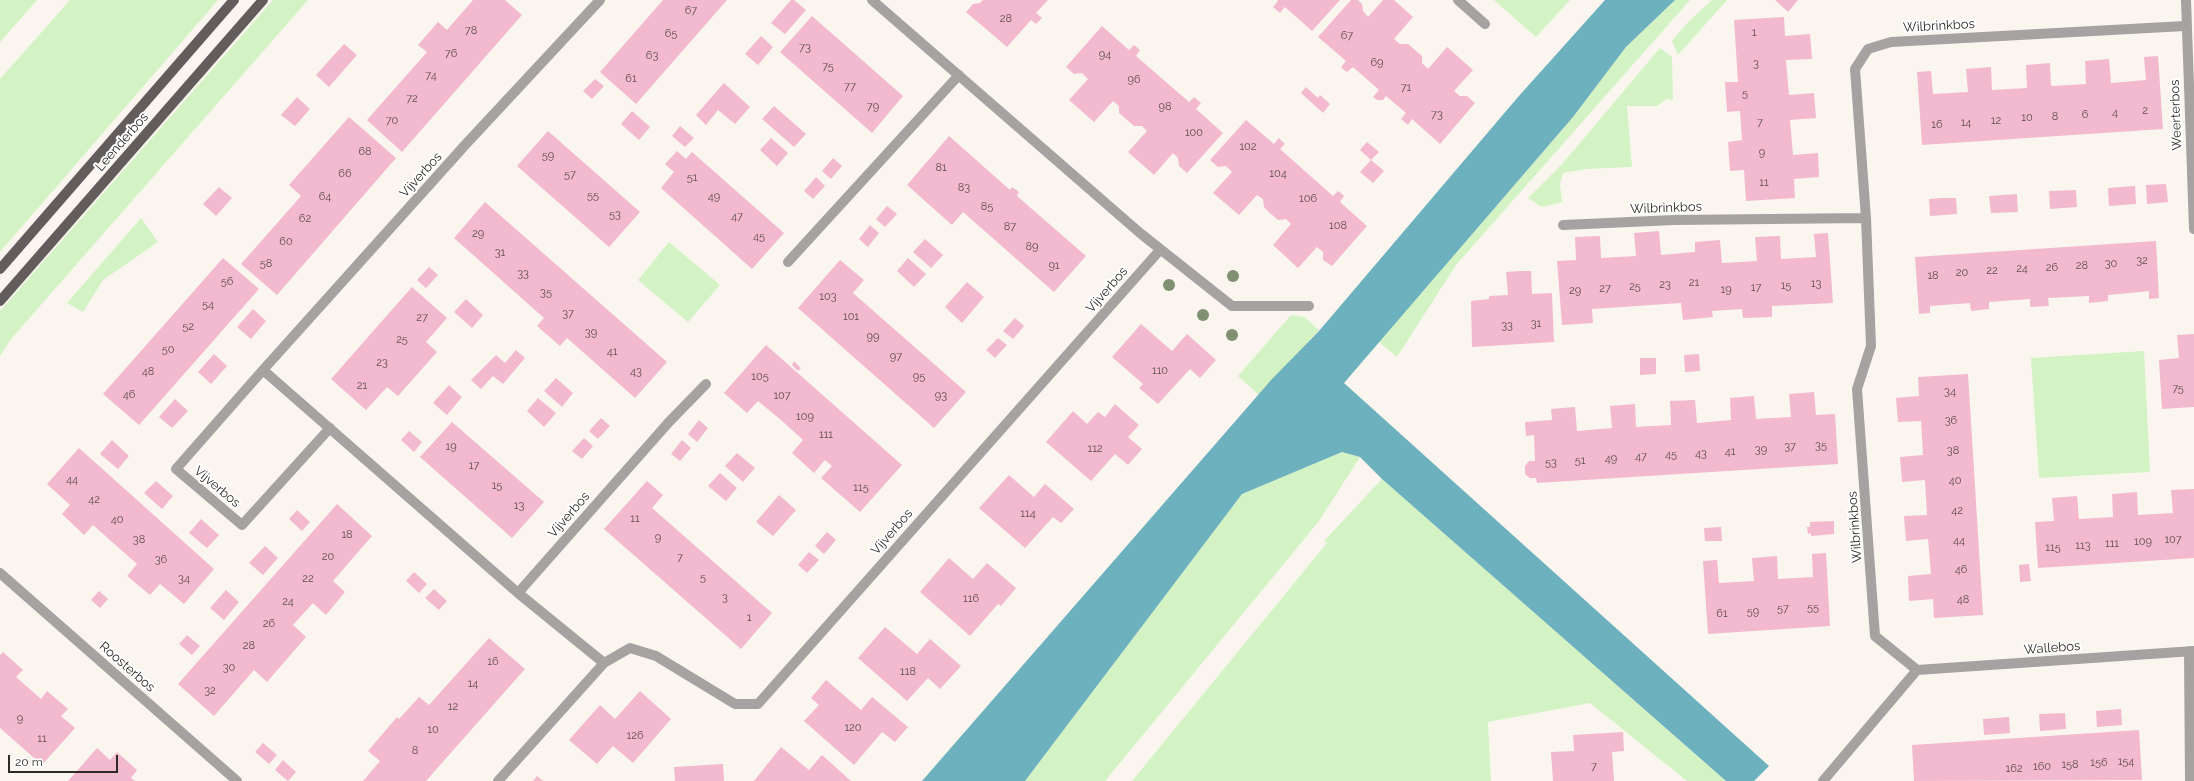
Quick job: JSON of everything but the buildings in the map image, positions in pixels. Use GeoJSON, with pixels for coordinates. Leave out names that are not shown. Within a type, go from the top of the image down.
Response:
{"type":"FeatureCollection","features":[{"type":"Feature","properties":{"kind":"main road","name":"Leenderbos"},"geometry":{"type":"LineString","coordinates":[[0,269],[234,0]]}},
{"type":"Feature","properties":{"kind":"main road","name":"Leenderbos"},"geometry":{"type":"LineString","coordinates":[[0,301],[263,0]]}},
{"type":"Feature","properties":{"kind":"street","name":"Vijverbos"},"geometry":{"type":"LineString","coordinates":[[330,428],[242,525],[176,470],[263,370],[466,144],[600,0]]}},
{"type":"Feature","properties":{"kind":"street"},"geometry":{"type":"LineString","coordinates":[[874,0],[1160,250],[1232,306],[1309,306]]}},
{"type":"Feature","properties":{"kind":"street"},"geometry":{"type":"LineString","coordinates":[[1458,0],[1485,24]]}},
{"type":"Feature","properties":{"kind":"street","name":"Weerterbos"},"geometry":{"type":"LineString","coordinates":[[2186,0],[2185,26],[2194,229]]}},
{"type":"Feature","properties":{"kind":"street","name":"Wilbrinkbos"},"geometry":{"type":"LineString","coordinates":[[1917,670],[1875,636],[1857,389],[1871,346],[1866,218],[1855,69],[1868,49],[1890,42],[2185,26]]}},
{"type":"Feature","properties":{"kind":"street"},"geometry":{"type":"LineString","coordinates":[[788,262],[959,75]]}},
{"type":"Feature","properties":{"kind":"street","name":"Wilbrinkbos"},"geometry":{"type":"LineString","coordinates":[[1563,225],[1674,220],[1866,218]]}},
{"type":"Feature","properties":{"kind":"street","name":"Vijverbos"},"geometry":{"type":"LineString","coordinates":[[498,781],[604,663],[630,648],[656,656],[735,704],[758,704],[1160,250]]}},
{"type":"Feature","properties":{"kind":"street"},"geometry":{"type":"LineString","coordinates":[[263,370],[518,593],[604,663]]}},
{"type":"Feature","properties":{"kind":"street","name":"Vijverbos"},"geometry":{"type":"LineString","coordinates":[[518,593],[664,428],[706,384]]}},
{"type":"Feature","properties":{"kind":"street","name":"Roosterbos"},"geometry":{"type":"LineString","coordinates":[[0,573],[238,781]]}},
{"type":"Feature","properties":{"kind":"street","name":"Wallebos"},"geometry":{"type":"LineString","coordinates":[[1917,670],[2192,651],[2190,781]]}},
{"type":"Feature","properties":{"kind":"street"},"geometry":{"type":"LineString","coordinates":[[1823,781],[1917,670]]}},
{"type":"Feature","properties":{"kind":"green space"},"geometry":{"type":"Polygon","coordinates":[[[0,0],[37,0],[0,42],[0,0]]]}},
{"type":"Feature","properties":{"kind":"green space"},"geometry":{"type":"Polygon","coordinates":[[[70,0],[218,0],[0,252],[0,79],[70,0]]]}},
{"type":"Feature","properties":{"kind":"green space"},"geometry":{"type":"Polygon","coordinates":[[[273,0],[308,0],[11,339],[0,356],[0,311],[273,0]]]}},
{"type":"Feature","properties":{"kind":"green space"},"geometry":{"type":"Polygon","coordinates":[[[1494,0],[1570,0],[1536,37],[1494,0]]]}},
{"type":"Feature","properties":{"kind":"green space"},"geometry":{"type":"Polygon","coordinates":[[[1675,0],[1690,0],[1456,265],[1397,357],[1379,342],[1573,117],[1626,47],[1675,0]]]}},
{"type":"Feature","properties":{"kind":"green space"},"geometry":{"type":"Polygon","coordinates":[[[1712,0],[1727,0],[1678,55],[1672,41],[1689,21],[1712,0]]]}},
{"type":"Feature","properties":{"kind":"green space"},"geometry":{"type":"Polygon","coordinates":[[[1660,48],[1672,57],[1673,100],[1667,99],[1657,106],[1627,106],[1632,167],[1586,169],[1563,173],[1560,184],[1562,202],[1542,207],[1528,198],[1563,163],[1660,48]]]}},
{"type":"Feature","properties":{"kind":"green space"},"geometry":{"type":"Polygon","coordinates":[[[141,218],[158,242],[103,280],[83,312],[67,303],[141,218]]]}},
{"type":"Feature","properties":{"kind":"green space"},"geometry":{"type":"Polygon","coordinates":[[[669,242],[720,285],[688,322],[638,280],[669,242]]]}},
{"type":"Feature","properties":{"kind":"green space"},"geometry":{"type":"Polygon","coordinates":[[[1291,315],[1304,317],[1319,330],[1259,395],[1238,376],[1291,315]]]}},
{"type":"Feature","properties":{"kind":"green space"},"geometry":{"type":"Polygon","coordinates":[[[2144,351],[2150,472],[2039,478],[2031,358],[2144,351]]]}},
{"type":"Feature","properties":{"kind":"green space"},"geometry":{"type":"Polygon","coordinates":[[[1342,452],[1360,457],[1319,521],[1105,781],[1025,781],[1242,494],[1342,452]]]}},
{"type":"Feature","properties":{"kind":"green space"},"geometry":{"type":"Polygon","coordinates":[[[1382,479],[1726,781],[1687,781],[1590,703],[1488,722],[1491,781],[1132,781],[1327,543],[1324,541],[1382,479]]]}},
{"type":"Feature","properties":{"kind":"water"},"geometry":{"type":"Polygon","coordinates":[[[1605,0],[1675,0],[1626,47],[1573,117],[1344,383],[1769,766],[1754,781],[1726,781],[1382,479],[1360,457],[1342,452],[1242,494],[1025,781],[922,781],[1272,379],[1319,331],[1518,97],[1605,0]]]}}]}
